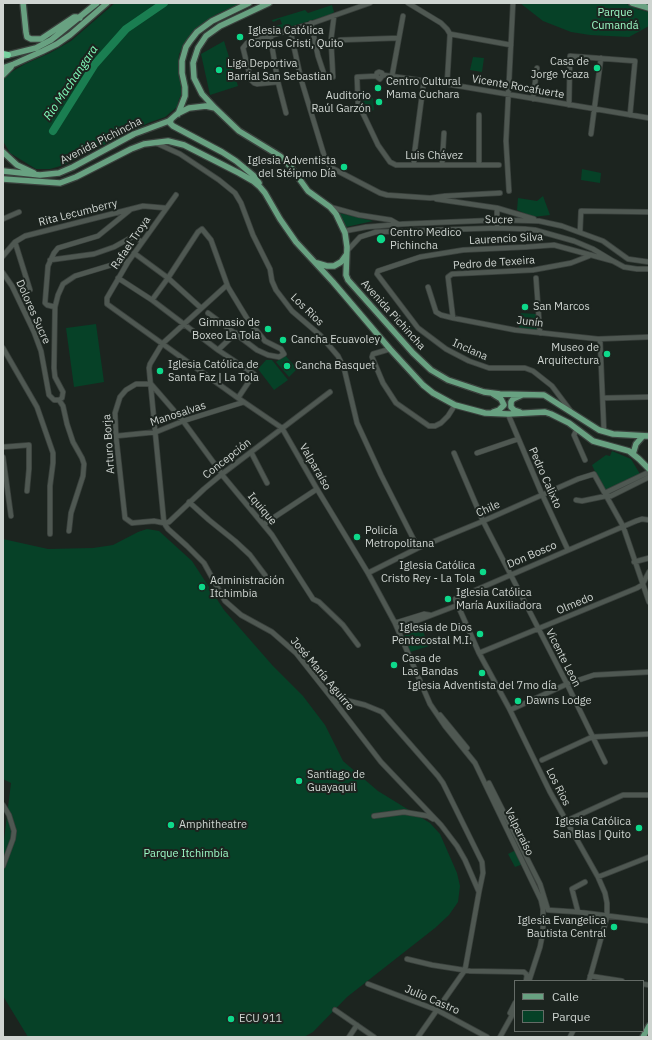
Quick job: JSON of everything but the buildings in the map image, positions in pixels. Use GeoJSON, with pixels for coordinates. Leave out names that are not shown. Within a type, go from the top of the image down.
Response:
{"type":"FeatureCollection","features":[{"type":"Feature","properties":{"kind":"main road"},"geometry":{"type":"LineString","coordinates":[[23,3],[27,37],[31,39],[41,40],[74,17],[76,16],[80,18]]}},
{"type":"Feature","properties":{"kind":"main road"},"geometry":{"type":"LineString","coordinates":[[5,55],[42,46],[60,34],[97,3]]}},
{"type":"Feature","properties":{"kind":"main road"},"geometry":{"type":"LineString","coordinates":[[3,68],[57,44],[70,35],[107,3]]}},
{"type":"Feature","properties":{"kind":"main road"},"geometry":{"type":"LineString","coordinates":[[177,114],[185,96],[182,65],[184,54],[190,41],[197,32],[212,21],[249,3]]}},
{"type":"Feature","properties":{"kind":"main road"},"geometry":{"type":"LineString","coordinates":[[217,110],[202,94],[195,81],[192,67],[196,52],[201,42],[216,28],[269,3]]}},
{"type":"Feature","properties":{"kind":"main road"},"geometry":{"type":"LineString","coordinates":[[632,3],[649,8]]}},
{"type":"Feature","properties":{"kind":"main road"},"geometry":{"type":"LineString","coordinates":[[3,75],[14,64]]}},
{"type":"Feature","properties":{"kind":"main road","name":"Avenida Pichincha"},"geometry":{"type":"LineString","coordinates":[[3,171],[52,175],[66,171],[134,134],[171,120],[177,114],[186,109],[196,106],[209,107],[217,110],[239,131],[280,156],[290,166],[308,191],[330,207],[345,231],[347,252],[346,275],[348,280],[413,353],[431,370],[448,380],[472,389],[492,394],[544,395],[595,428],[604,432],[646,436]]}},
{"type":"Feature","properties":{"kind":"main road"},"geometry":{"type":"LineString","coordinates":[[171,120],[170,123],[173,126],[222,152],[242,165],[257,180],[265,193]]}},
{"type":"Feature","properties":{"kind":"main road","name":"Avenida Pichincha"},"geometry":{"type":"LineString","coordinates":[[3,179],[53,183],[63,182],[137,146],[154,142],[172,141],[184,145],[250,179],[265,193],[280,219],[296,242],[390,349],[432,393],[455,406],[485,413],[508,414],[545,412],[551,414],[577,429],[593,441],[602,445],[622,448],[633,454],[649,470]]}},
{"type":"Feature","properties":{"kind":"main road"},"geometry":{"type":"LineString","coordinates":[[3,152],[17,165],[40,175]]}},
{"type":"Feature","properties":{"kind":"main road"},"geometry":{"type":"LineString","coordinates":[[315,262],[326,266],[336,265],[342,261],[347,252]]}},
{"type":"Feature","properties":{"kind":"main road"},"geometry":{"type":"LineString","coordinates":[[485,413],[499,410],[504,404],[501,399],[492,394]]}},
{"type":"Feature","properties":{"kind":"main road"},"geometry":{"type":"LineString","coordinates":[[524,394],[516,397],[511,402],[514,410],[517,412],[524,412]]}},
{"type":"Feature","properties":{"kind":"main road"},"geometry":{"type":"LineString","coordinates":[[633,454],[636,444],[646,436]]}},
{"type":"Feature","properties":{"kind":"main road"},"geometry":{"type":"LineString","coordinates":[[643,1037],[649,1026]]}},
{"type":"Feature","properties":{"kind":"street"},"geometry":{"type":"LineString","coordinates":[[278,82],[258,84],[251,80],[243,48],[247,43],[334,16],[370,3]]}},
{"type":"Feature","properties":{"kind":"street"},"geometry":{"type":"LineString","coordinates":[[408,3],[441,23],[450,34],[447,84]]}},
{"type":"Feature","properties":{"kind":"street"},"geometry":{"type":"LineString","coordinates":[[509,191],[506,141],[513,3]]}},
{"type":"Feature","properties":{"kind":"street"},"geometry":{"type":"LineString","coordinates":[[333,77],[331,40],[334,16]]}},
{"type":"Feature","properties":{"kind":"street"},"geometry":{"type":"LineString","coordinates":[[392,76],[403,16]]}},
{"type":"Feature","properties":{"kind":"street"},"geometry":{"type":"LineString","coordinates":[[311,23],[318,56],[325,77]]}},
{"type":"Feature","properties":{"kind":"street"},"geometry":{"type":"LineString","coordinates":[[290,29],[301,79],[324,155],[330,167],[380,193],[387,195],[430,198],[497,208],[539,221]]}},
{"type":"Feature","properties":{"kind":"street"},"geometry":{"type":"LineString","coordinates":[[450,34],[511,45]]}},
{"type":"Feature","properties":{"kind":"street"},"geometry":{"type":"LineString","coordinates":[[270,35],[278,82],[286,113]]}},
{"type":"Feature","properties":{"kind":"street"},"geometry":{"type":"LineString","coordinates":[[340,40],[399,38]]}},
{"type":"Feature","properties":{"kind":"street"},"geometry":{"type":"LineString","coordinates":[[569,105],[570,56],[635,61],[630,115]]}},
{"type":"Feature","properties":{"kind":"street"},"geometry":{"type":"LineString","coordinates":[[591,134],[601,58]]}},
{"type":"Feature","properties":{"kind":"street"},"geometry":{"type":"LineString","coordinates":[[533,99],[537,68]]}},
{"type":"Feature","properties":{"kind":"street","name":"Vicente Rocafuerte"},"geometry":{"type":"LineString","coordinates":[[357,77],[376,76],[377,73],[380,72],[383,76],[424,80],[649,118]]}},
{"type":"Feature","properties":{"kind":"street","name":"Luis Chávez"},"geometry":{"type":"LineString","coordinates":[[357,77],[358,103],[366,122],[390,162],[396,165],[500,165]]}},
{"type":"Feature","properties":{"kind":"street"},"geometry":{"type":"LineString","coordinates":[[414,165],[424,80]]}},
{"type":"Feature","properties":{"kind":"street"},"geometry":{"type":"LineString","coordinates":[[479,115],[480,165]]}},
{"type":"Feature","properties":{"kind":"street"},"geometry":{"type":"LineString","coordinates":[[442,165],[444,133]]}},
{"type":"Feature","properties":{"kind":"street","name":"Los Rios"},"geometry":{"type":"LineString","coordinates":[[154,142],[180,154],[219,180],[235,193],[241,203],[253,235],[270,269],[272,281],[276,290],[292,311],[320,335],[338,356],[344,368],[357,423],[381,475],[418,548]]}},
{"type":"Feature","properties":{"kind":"street"},"geometry":{"type":"LineString","coordinates":[[430,198],[500,192]]}},
{"type":"Feature","properties":{"kind":"street","name":"Rafael Troya"},"geometry":{"type":"LineString","coordinates":[[107,304],[107,298],[128,262],[176,195]]}},
{"type":"Feature","properties":{"kind":"street","name":"Rita Lecumberry"},"geometry":{"type":"LineString","coordinates":[[3,256],[15,242],[25,236],[143,206],[166,208]]}},
{"type":"Feature","properties":{"kind":"street","name":"Sucre"},"geometry":{"type":"LineString","coordinates":[[330,207],[360,215],[391,220],[399,224]]}},
{"type":"Feature","properties":{"kind":"street"},"geometry":{"type":"LineString","coordinates":[[497,208],[497,228]]}},
{"type":"Feature","properties":{"kind":"street"},"geometry":{"type":"LineString","coordinates":[[55,307],[45,303],[47,273],[50,260],[58,248],[98,236],[132,209]]}},
{"type":"Feature","properties":{"kind":"street"},"geometry":{"type":"LineString","coordinates":[[580,232],[581,211],[649,212]]}},
{"type":"Feature","properties":{"kind":"street"},"geometry":{"type":"LineString","coordinates":[[3,219],[19,212]]}},
{"type":"Feature","properties":{"kind":"street","name":"Sucre"},"geometry":{"type":"LineString","coordinates":[[345,231],[366,227],[399,224],[498,220],[539,221],[580,232],[603,241],[628,259],[649,262]]}},
{"type":"Feature","properties":{"kind":"street","name":"Sucre"},"geometry":{"type":"LineString","coordinates":[[347,252],[360,237],[376,232],[497,228],[535,230],[574,241],[593,249],[624,267],[637,270],[649,269]]}},
{"type":"Feature","properties":{"kind":"street"},"geometry":{"type":"LineString","coordinates":[[152,300],[198,232],[202,229],[211,240],[227,285],[248,320],[265,341],[281,349],[284,354],[279,357],[268,355],[257,350],[208,313]]}},
{"type":"Feature","properties":{"kind":"street"},"geometry":{"type":"LineString","coordinates":[[50,260],[94,254],[114,247],[132,237],[135,237],[142,242]]}},
{"type":"Feature","properties":{"kind":"street"},"geometry":{"type":"LineString","coordinates":[[15,242],[30,290]]}},
{"type":"Feature","properties":{"kind":"street","name":"Laurencio Silva"},"geometry":{"type":"LineString","coordinates":[[378,271],[420,258],[463,250],[554,245],[589,256],[613,261]]}},
{"type":"Feature","properties":{"kind":"street"},"geometry":{"type":"LineString","coordinates":[[589,256],[593,249]]}},
{"type":"Feature","properties":{"kind":"street"},"geometry":{"type":"LineString","coordinates":[[134,253],[168,278],[201,308]]}},
{"type":"Feature","properties":{"kind":"street","name":"Pedro de Texeira"},"geometry":{"type":"LineString","coordinates":[[453,318],[448,277],[452,274],[533,270],[571,262],[589,256]]}},
{"type":"Feature","properties":{"kind":"street"},"geometry":{"type":"LineString","coordinates":[[69,531],[84,464],[73,442],[63,406],[59,400],[62,398],[63,392],[55,377],[54,368],[55,307],[63,284],[75,276],[125,261],[128,262]]}},
{"type":"Feature","properties":{"kind":"street","name":"Inclana"},"geometry":{"type":"LineString","coordinates":[[378,271],[377,274],[418,328],[446,349],[469,361],[489,368],[525,368],[532,371],[552,387],[572,413]]}},
{"type":"Feature","properties":{"kind":"street","name":"Dolores Sucre"},"geometry":{"type":"LineString","coordinates":[[3,273],[12,286],[34,332],[41,351],[49,394],[54,400],[59,400]]}},
{"type":"Feature","properties":{"kind":"street"},"geometry":{"type":"LineString","coordinates":[[118,278],[152,300],[218,350],[252,373],[253,376],[238,398]]}},
{"type":"Feature","properties":{"kind":"street"},"geometry":{"type":"LineString","coordinates":[[536,278],[540,333]]}},
{"type":"Feature","properties":{"kind":"street"},"geometry":{"type":"LineString","coordinates":[[164,523],[150,364],[162,344],[227,285]]}},
{"type":"Feature","properties":{"kind":"street","name":"Junín"},"geometry":{"type":"LineString","coordinates":[[428,287],[436,312],[453,318],[515,330],[600,339],[649,337]]}},
{"type":"Feature","properties":{"kind":"street","name":"Valparaíso"},"geometry":{"type":"LineString","coordinates":[[107,304],[282,428],[368,573],[398,628],[430,704],[445,726],[475,763],[541,900],[543,908],[543,932],[540,947],[527,980]]}},
{"type":"Feature","properties":{"kind":"street"},"geometry":{"type":"LineString","coordinates":[[218,350],[236,333]]}},
{"type":"Feature","properties":{"kind":"street"},"geometry":{"type":"LineString","coordinates":[[600,339],[604,432]]}},
{"type":"Feature","properties":{"kind":"street"},"geometry":{"type":"LineString","coordinates":[[3,348],[37,407],[52,449],[53,463],[50,486],[50,534]]}},
{"type":"Feature","properties":{"kind":"street"},"geometry":{"type":"LineString","coordinates":[[390,349],[373,354],[372,357],[383,383],[396,403],[430,426],[435,426],[441,423],[455,406]]}},
{"type":"Feature","properties":{"kind":"street","name":"Arturo Borja"},"geometry":{"type":"LineString","coordinates":[[151,384],[136,384],[130,386],[120,397],[115,413],[116,436],[125,518],[132,523],[154,521],[164,523]]}},
{"type":"Feature","properties":{"kind":"street","name":"Iquique"},"geometry":{"type":"LineString","coordinates":[[151,384],[184,421],[222,474],[264,524],[313,599],[319,602],[343,625],[358,645]]}},
{"type":"Feature","properties":{"kind":"street","name":"Concepción"},"geometry":{"type":"LineString","coordinates":[[164,523],[170,520],[222,474],[330,392]]}},
{"type":"Feature","properties":{"kind":"street"},"geometry":{"type":"LineString","coordinates":[[603,398],[649,397]]}},
{"type":"Feature","properties":{"kind":"street","name":"Manosalvas"},"geometry":{"type":"LineString","coordinates":[[116,436],[156,432],[184,421],[244,402]]}},
{"type":"Feature","properties":{"kind":"street","name":"Pedro Calixto"},"geometry":{"type":"LineString","coordinates":[[508,414],[568,550]]}},
{"type":"Feature","properties":{"kind":"street"},"geometry":{"type":"LineString","coordinates":[[577,429],[574,435],[585,460]]}},
{"type":"Feature","properties":{"kind":"street"},"geometry":{"type":"LineString","coordinates":[[477,453],[518,439]]}},
{"type":"Feature","properties":{"kind":"street"},"geometry":{"type":"LineString","coordinates":[[3,447],[29,445],[30,469],[27,491]]}},
{"type":"Feature","properties":{"kind":"street"},"geometry":{"type":"LineString","coordinates":[[251,452],[268,483]]}},
{"type":"Feature","properties":{"kind":"street","name":"Vicente Leon"},"geometry":{"type":"LineString","coordinates":[[454,453],[483,521],[567,684],[605,762]]}},
{"type":"Feature","properties":{"kind":"street"},"geometry":{"type":"LineString","coordinates":[[3,457],[11,516]]}},
{"type":"Feature","properties":{"kind":"street"},"geometry":{"type":"LineString","coordinates":[[606,496],[607,492],[649,470]]}},
{"type":"Feature","properties":{"kind":"street","name":"Chile"},"geometry":{"type":"LineString","coordinates":[[368,573],[418,548],[578,479],[594,474],[606,496]]}},
{"type":"Feature","properties":{"kind":"street"},"geometry":{"type":"LineString","coordinates":[[576,500],[591,500],[611,496],[649,478]]}},
{"type":"Feature","properties":{"kind":"street"},"geometry":{"type":"LineString","coordinates":[[264,524],[317,489]]}},
{"type":"Feature","properties":{"kind":"street"},"geometry":{"type":"LineString","coordinates":[[606,496],[623,526],[639,577],[649,602]]}},
{"type":"Feature","properties":{"kind":"street"},"geometry":{"type":"LineString","coordinates":[[189,502],[245,550],[260,566],[265,575]]}},
{"type":"Feature","properties":{"kind":"street","name":"Don Bosco"},"geometry":{"type":"LineString","coordinates":[[458,606],[455,599],[510,574],[623,526],[639,520],[649,520]]}},
{"type":"Feature","properties":{"kind":"street","name":"José María Aguirre"},"geometry":{"type":"LineString","coordinates":[[164,523],[168,529],[204,563],[225,601],[241,614],[272,632],[296,653],[381,762],[441,825],[457,846],[465,860],[479,892]]}},
{"type":"Feature","properties":{"kind":"street"},"geometry":{"type":"LineString","coordinates":[[634,562],[649,558]]}},
{"type":"Feature","properties":{"kind":"street"},"geometry":{"type":"LineString","coordinates":[[639,577],[643,578],[649,573]]}},
{"type":"Feature","properties":{"kind":"street"},"geometry":{"type":"LineString","coordinates":[[642,585],[649,573]]}},
{"type":"Feature","properties":{"kind":"street","name":"Olmedo"},"geometry":{"type":"LineString","coordinates":[[479,653],[642,585]]}},
{"type":"Feature","properties":{"kind":"street"},"geometry":{"type":"LineString","coordinates":[[398,628],[458,606]]}},
{"type":"Feature","properties":{"kind":"street","name":"Los Rios"},"geometry":{"type":"LineString","coordinates":[[458,606],[479,653],[510,710],[550,792],[598,877],[606,898],[607,916],[589,979]]}},
{"type":"Feature","properties":{"kind":"street"},"geometry":{"type":"LineString","coordinates":[[395,623],[424,614],[432,615]]}},
{"type":"Feature","properties":{"kind":"street"},"geometry":{"type":"LineString","coordinates":[[510,710],[567,684],[594,675],[649,672]]}},
{"type":"Feature","properties":{"kind":"street"},"geometry":{"type":"LineString","coordinates":[[334,701],[345,700],[365,705],[382,712],[441,779],[482,862],[483,873],[465,970],[418,1037]]}},
{"type":"Feature","properties":{"kind":"street","name":"Valparaíso"},"geometry":{"type":"LineString","coordinates":[[430,704],[447,723],[480,766],[540,884],[548,910],[578,912]]}},
{"type":"Feature","properties":{"kind":"street"},"geometry":{"type":"LineString","coordinates":[[542,760],[592,737],[649,734]]}},
{"type":"Feature","properties":{"kind":"street"},"geometry":{"type":"LineString","coordinates":[[566,821],[623,795],[649,795]]}},
{"type":"Feature","properties":{"kind":"street"},"geometry":{"type":"LineString","coordinates":[[3,805],[9,815],[14,831],[13,840],[3,866]]}},
{"type":"Feature","properties":{"kind":"street"},"geometry":{"type":"LineString","coordinates":[[374,816],[394,812],[409,813],[428,816],[441,825]]}},
{"type":"Feature","properties":{"kind":"street"},"geometry":{"type":"LineString","coordinates":[[598,877],[649,857]]}},
{"type":"Feature","properties":{"kind":"street"},"geometry":{"type":"LineString","coordinates":[[585,882],[572,888],[578,912],[649,921]]}},
{"type":"Feature","properties":{"kind":"street"},"geometry":{"type":"LineString","coordinates":[[407,959],[432,966],[465,970]]}},
{"type":"Feature","properties":{"kind":"street","name":"Valparaíso"},"geometry":{"type":"LineString","coordinates":[[465,970],[526,973],[527,980]]}},
{"type":"Feature","properties":{"kind":"street"},"geometry":{"type":"LineString","coordinates":[[589,979],[606,980]]}},
{"type":"Feature","properties":{"kind":"street","name":"Julio Castro"},"geometry":{"type":"LineString","coordinates":[[368,984],[437,1010],[487,1037]]}},
{"type":"Feature","properties":{"kind":"street"},"geometry":{"type":"LineString","coordinates":[[508,1023],[510,1013],[514,1005]]}},
{"type":"Feature","properties":{"kind":"street"},"geometry":{"type":"LineString","coordinates":[[335,1010],[374,1037]]}},
{"type":"Feature","properties":{"kind":"street"},"geometry":{"type":"LineString","coordinates":[[500,1037],[514,1012]]}},
{"type":"Feature","properties":{"kind":"street"},"geometry":{"type":"LineString","coordinates":[[349,1037],[357,1024]]}},
{"type":"Feature","properties":{"kind":"green space"},"geometry":{"type":"Polygon","coordinates":[[[115,3],[241,3],[217,14],[196,28],[187,41],[179,54],[178,66],[183,91],[177,107],[165,117],[148,123],[64,165],[50,169],[36,169],[10,153],[3,141],[3,80],[8,74],[25,64],[50,53],[71,41],[115,3]]]}},
{"type":"Feature","properties":{"kind":"green space","name":"Parque Cumandá"},"geometry":{"type":"Polygon","coordinates":[[[520,3],[625,3],[637,9],[649,12],[649,26],[629,37],[590,35],[571,32],[543,21],[520,3]]]}},
{"type":"Feature","properties":{"kind":"green space"},"geometry":{"type":"Polygon","coordinates":[[[332,5],[334,12],[330,15],[275,31],[273,27],[282,24],[280,19],[273,22],[272,20],[305,10],[308,13],[332,5]]]}},
{"type":"Feature","properties":{"kind":"green space","name":"Liga Deportiva Barrial San Sebastian"},"geometry":{"type":"Polygon","coordinates":[[[224,41],[238,86],[210,95],[201,54],[224,41]]]}},
{"type":"Feature","properties":{"kind":"green space"},"geometry":{"type":"Polygon","coordinates":[[[473,57],[484,58],[482,72],[470,70],[473,57]]]}},
{"type":"Feature","properties":{"kind":"green space"},"geometry":{"type":"Polygon","coordinates":[[[361,98],[373,98],[374,110],[366,113],[361,98]]]}},
{"type":"Feature","properties":{"kind":"green space"},"geometry":{"type":"Polygon","coordinates":[[[582,169],[601,173],[600,183],[581,180],[582,169]]]}},
{"type":"Feature","properties":{"kind":"green space"},"geometry":{"type":"Polygon","coordinates":[[[543,196],[550,215],[533,217],[517,210],[518,198],[537,201],[543,196]]]}},
{"type":"Feature","properties":{"kind":"green space"},"geometry":{"type":"Polygon","coordinates":[[[339,213],[373,221],[346,227],[339,213]]]}},
{"type":"Feature","properties":{"kind":"green space"},"geometry":{"type":"Polygon","coordinates":[[[521,313],[536,314],[537,331],[519,328],[521,313]]]}},
{"type":"Feature","properties":{"kind":"green space"},"geometry":{"type":"Polygon","coordinates":[[[96,324],[104,382],[74,387],[66,328],[96,324]]]}},
{"type":"Feature","properties":{"kind":"green space","name":"Cancha Basquet"},"geometry":{"type":"Polygon","coordinates":[[[285,355],[297,369],[289,377],[276,362],[285,355]]]}},
{"type":"Feature","properties":{"kind":"green space"},"geometry":{"type":"Polygon","coordinates":[[[266,360],[272,360],[288,380],[274,390],[258,369],[266,360]]]}},
{"type":"Feature","properties":{"kind":"green space"},"geometry":{"type":"Polygon","coordinates":[[[612,451],[631,459],[640,474],[604,491],[592,465],[606,455],[610,456],[612,451]]]}},
{"type":"Feature","properties":{"kind":"green space","name":"Parque Itchimbía"},"geometry":{"type":"Polygon","coordinates":[[[147,529],[159,531],[192,561],[224,610],[273,666],[303,696],[325,725],[343,761],[378,791],[430,823],[440,834],[457,873],[460,886],[458,902],[449,915],[435,928],[347,997],[313,1032],[304,1037],[28,1037],[3,996],[3,848],[11,783],[3,779],[3,539],[48,549],[93,548],[113,545],[147,529]]]}},
{"type":"Feature","properties":{"kind":"green space"},"geometry":{"type":"Polygon","coordinates":[[[420,624],[429,646],[410,652],[403,636],[406,635],[407,630],[420,624]]]}},
{"type":"Feature","properties":{"kind":"green space"},"geometry":{"type":"Polygon","coordinates":[[[516,850],[523,864],[515,867],[508,854],[516,850]]]}},
{"type":"Feature","properties":{"kind":"waterway","name":"Rio Machangara"},"geometry":{"type":"LineString","coordinates":[[53,131],[95,64],[126,29],[164,3]]}},
{"type":"Feature","properties":{"kind":"place","name":"Iglesia Católica Corpus Cristi, Quito"},"geometry":{"type":"Point","coordinates":[240,37]}},
{"type":"Feature","properties":{"kind":"place","name":"Casa de Jorge Ycaza"},"geometry":{"type":"Point","coordinates":[597,68]}},
{"type":"Feature","properties":{"kind":"place","name":"Liga Deportiva Barrial San Sebastian"},"geometry":{"type":"Point","coordinates":[219,70]}},
{"type":"Feature","properties":{"kind":"place","name":"Centro Cultural Mama Cuchara"},"geometry":{"type":"Point","coordinates":[378,88]}},
{"type":"Feature","properties":{"kind":"place","name":"Auditorio Raúl Garzón"},"geometry":{"type":"Point","coordinates":[379,102]}},
{"type":"Feature","properties":{"kind":"place","name":"Iglesia Adventista del Stéipmo Día"},"geometry":{"type":"Point","coordinates":[344,167]}},
{"type":"Feature","properties":{"kind":"place","name":"Centro Medico Pichincha"},"geometry":{"type":"Point","coordinates":[381,239]}},
{"type":"Feature","properties":{"kind":"place","name":"San Marcos"},"geometry":{"type":"Point","coordinates":[525,307]}},
{"type":"Feature","properties":{"kind":"place","name":"Gimnasio de Boxeo La Tola"},"geometry":{"type":"Point","coordinates":[268,329]}},
{"type":"Feature","properties":{"kind":"place","name":"Cancha Ecuavoley"},"geometry":{"type":"Point","coordinates":[283,340]}},
{"type":"Feature","properties":{"kind":"place","name":"Museo de Arquitectura"},"geometry":{"type":"Point","coordinates":[607,354]}},
{"type":"Feature","properties":{"kind":"place","name":"Cancha Basquet"},"geometry":{"type":"Point","coordinates":[287,366]}},
{"type":"Feature","properties":{"kind":"place","name":"Iglesia Católica de Santa Faz | La Tola"},"geometry":{"type":"Point","coordinates":[160,371]}},
{"type":"Feature","properties":{"kind":"place","name":"Policía Metropolitana"},"geometry":{"type":"Point","coordinates":[357,537]}},
{"type":"Feature","properties":{"kind":"place","name":"Iglesia Católica Cristo Rey - La Tola"},"geometry":{"type":"Point","coordinates":[483,572]}},
{"type":"Feature","properties":{"kind":"place","name":"Administración Itchimbia"},"geometry":{"type":"Point","coordinates":[202,587]}},
{"type":"Feature","properties":{"kind":"place","name":"Iglesia Católica María Auxiliadora"},"geometry":{"type":"Point","coordinates":[448,599]}},
{"type":"Feature","properties":{"kind":"place","name":"Iglesia de Dios Pentecostal M.I."},"geometry":{"type":"Point","coordinates":[480,634]}},
{"type":"Feature","properties":{"kind":"place","name":"Casa de Las Bandas"},"geometry":{"type":"Point","coordinates":[394,665]}},
{"type":"Feature","properties":{"kind":"place","name":"Iglesia Adventista del 7mo día"},"geometry":{"type":"Point","coordinates":[482,673]}},
{"type":"Feature","properties":{"kind":"place","name":"Dawns Lodge"},"geometry":{"type":"Point","coordinates":[518,701]}},
{"type":"Feature","properties":{"kind":"place","name":"Santiago de Guayaquil"},"geometry":{"type":"Point","coordinates":[299,781]}},
{"type":"Feature","properties":{"kind":"place","name":"Amphitheatre"},"geometry":{"type":"Point","coordinates":[171,825]}},
{"type":"Feature","properties":{"kind":"place","name":"Iglesia Católica San Blas | Quito"},"geometry":{"type":"Point","coordinates":[639,828]}},
{"type":"Feature","properties":{"kind":"place","name":"Iglesia Evangelica Bautista Central"},"geometry":{"type":"Point","coordinates":[614,927]}},
{"type":"Feature","properties":{"kind":"place","name":"ECU 911"},"geometry":{"type":"Point","coordinates":[231,1019]}}]}
